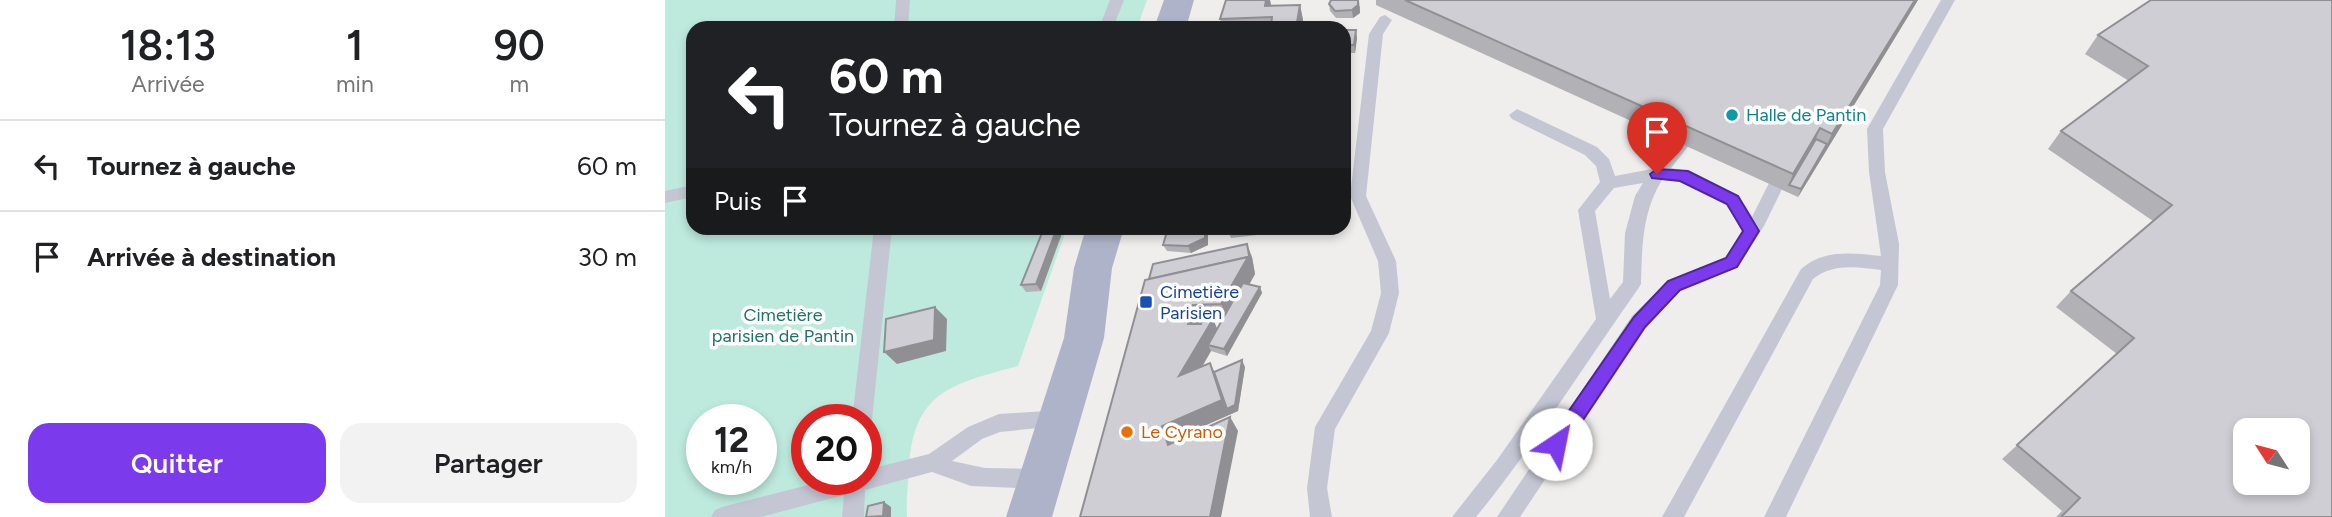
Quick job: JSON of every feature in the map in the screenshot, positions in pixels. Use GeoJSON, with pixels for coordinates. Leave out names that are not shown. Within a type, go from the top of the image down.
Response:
{"type":"FeatureCollection","features":[{"type":"Feature","properties":{"kind":"main road"},"geometry":{"type":"LineString","coordinates":[[1172,21],[1179,0]]}},
{"type":"Feature","properties":{"kind":"main road"},"geometry":{"type":"LineString","coordinates":[[1035,498],[1084,338],[1093,268],[1103,235]]}},
{"type":"Feature","properties":{"kind":"lane"},"geometry":{"type":"LineString","coordinates":[[902,21],[903,0]]}},
{"type":"Feature","properties":{"kind":"lane"},"geometry":{"type":"LineString","coordinates":[[1109,21],[1117,0]]}},
{"type":"Feature","properties":{"kind":"lane"},"geometry":{"type":"LineString","coordinates":[[1775,517],[1889,285],[1890,244],[1876,160],[1875,129],[1948,0]]}},
{"type":"Feature","properties":{"kind":"lane"},"geometry":{"type":"LineString","coordinates":[[1321,517],[1317,488],[1325,427],[1380,332],[1390,293],[1387,261],[1358,196],[1376,34],[1385,20]]}},
{"type":"Feature","properties":{"kind":"lane"},"geometry":{"type":"LineString","coordinates":[[1517,115],[1591,151],[1603,163],[1609,183]]}},
{"type":"Feature","properties":{"kind":"lane"},"geometry":{"type":"LineString","coordinates":[[1463,517],[1504,467],[1569,370],[1632,284],[1634,233],[1643,196],[1682,144]]}},
{"type":"Feature","properties":{"kind":"lane"},"geometry":{"type":"LineString","coordinates":[[1605,321],[1586,210],[1609,183],[1657,174],[1682,175],[1732,200],[1752,231]]}},
{"type":"Feature","properties":{"kind":"lane"},"geometry":{"type":"LineString","coordinates":[[1508,517],[1640,322],[1674,286],[1731,262],[1752,231],[1775,187]]}},
{"type":"Feature","properties":{"kind":"lane"},"geometry":{"type":"LineString","coordinates":[[665,197],[686,192]]}},
{"type":"Feature","properties":{"kind":"lane"},"geometry":{"type":"LineString","coordinates":[[864,404],[882,235]]}},
{"type":"Feature","properties":{"kind":"lane"},"geometry":{"type":"LineString","coordinates":[[1673,517],[1807,274],[1816,264],[1832,261],[1891,264]]}},
{"type":"Feature","properties":{"kind":"lane"},"geometry":{"type":"LineString","coordinates":[[882,475],[934,462],[975,433],[999,423],[1061,419]]}},
{"type":"Feature","properties":{"kind":"lane"},"geometry":{"type":"LineString","coordinates":[[934,462],[943,469],[1035,498]]}},
{"type":"Feature","properties":{"kind":"lane"},"geometry":{"type":"LineString","coordinates":[[722,517],[803,495]]}},
{"type":"Feature","properties":{"kind":"lane"},"geometry":{"type":"LineString","coordinates":[[853,517],[854,495]]}},
{"type":"Feature","properties":{"kind":"green space","name":"Cimetière parisien de Pantin"},"geometry":{"type":"Polygon","coordinates":[[[665,0],[1147,0],[1140,21],[686,21],[686,235],[1065,235],[1018,366],[956,386],[940,395],[928,407],[918,423],[912,443],[907,517],[665,517],[665,0]]]}},
{"type":"Feature","properties":{"kind":"building"},"geometry":{"type":"Polygon","coordinates":[[[1226,0],[1266,0],[1265,6],[1300,5],[1297,21],[1272,21],[1272,17],[1220,19],[1226,0]]]}},
{"type":"Feature","properties":{"kind":"building"},"geometry":{"type":"Polygon","coordinates":[[[1331,0],[1358,0],[1358,5],[1352,10],[1335,11],[1329,4],[1331,0]]]}},
{"type":"Feature","properties":{"kind":"building","name":"Halle de Pantin"},"geometry":{"type":"Polygon","coordinates":[[[1405,0],[1915,0],[1832,134],[1820,128],[1793,174],[1405,0]]]}},
{"type":"Feature","properties":{"kind":"building"},"geometry":{"type":"Polygon","coordinates":[[[2151,0],[2332,0],[2332,517],[2061,517],[2080,498],[2017,445],[2134,338],[2071,291],[2172,205],[2061,131],[2148,66],[2098,35],[2151,0]]]}},
{"type":"Feature","properties":{"kind":"building"},"geometry":{"type":"Polygon","coordinates":[[[1351,30],[1356,30],[1354,45],[1351,45],[1351,30]]]}},
{"type":"Feature","properties":{"kind":"building"},"geometry":{"type":"Polygon","coordinates":[[[1816,139],[1827,144],[1801,189],[1789,185],[1816,139]]]}},
{"type":"Feature","properties":{"kind":"building"},"geometry":{"type":"Polygon","coordinates":[[[1041,235],[1054,235],[1036,284],[1021,285],[1041,235]]]}},
{"type":"Feature","properties":{"kind":"building"},"geometry":{"type":"Polygon","coordinates":[[[1166,235],[1205,235],[1205,238],[1188,246],[1163,245],[1166,235]]]}},
{"type":"Feature","properties":{"kind":"building"},"geometry":{"type":"Polygon","coordinates":[[[1247,244],[1250,261],[1248,257],[1149,279],[1153,264],[1247,244]]]}},
{"type":"Feature","properties":{"kind":"building"},"geometry":{"type":"Polygon","coordinates":[[[1248,257],[1221,304],[1193,305],[1188,324],[1201,324],[1202,319],[1213,319],[1179,376],[1210,363],[1222,400],[1162,426],[1168,445],[1230,417],[1210,517],[1080,517],[1145,280],[1248,257]]]}},
{"type":"Feature","properties":{"kind":"building"},"geometry":{"type":"Polygon","coordinates":[[[1243,283],[1260,287],[1224,349],[1208,345],[1243,283]]]}},
{"type":"Feature","properties":{"kind":"building"},"geometry":{"type":"Polygon","coordinates":[[[935,307],[934,340],[884,352],[886,319],[935,307]]]}},
{"type":"Feature","properties":{"kind":"building"},"geometry":{"type":"Polygon","coordinates":[[[1242,360],[1235,405],[1227,409],[1214,372],[1242,360]]]}},
{"type":"Feature","properties":{"kind":"building"},"geometry":{"type":"Polygon","coordinates":[[[884,502],[883,516],[866,517],[868,506],[884,502]]]}},
{"type":"Feature","properties":{"kind":"place","name":"Halle de Pantin"},"geometry":{"type":"Point","coordinates":[1732,115]}},
{"type":"Feature","properties":{"kind":"place","name":"Cimetière Parisien"},"geometry":{"type":"Point","coordinates":[1146,302]}},
{"type":"Feature","properties":{"kind":"place","name":"Le Cyrano"},"geometry":{"type":"Point","coordinates":[1127,432]}},
{"type":"Feature","properties":{"kind":"route"},"geometry":{"type":"LineString","coordinates":[[1556,444],[1640,322],[1674,286],[1731,262],[1752,231],[1732,200],[1682,175],[1657,174]]}}]}
